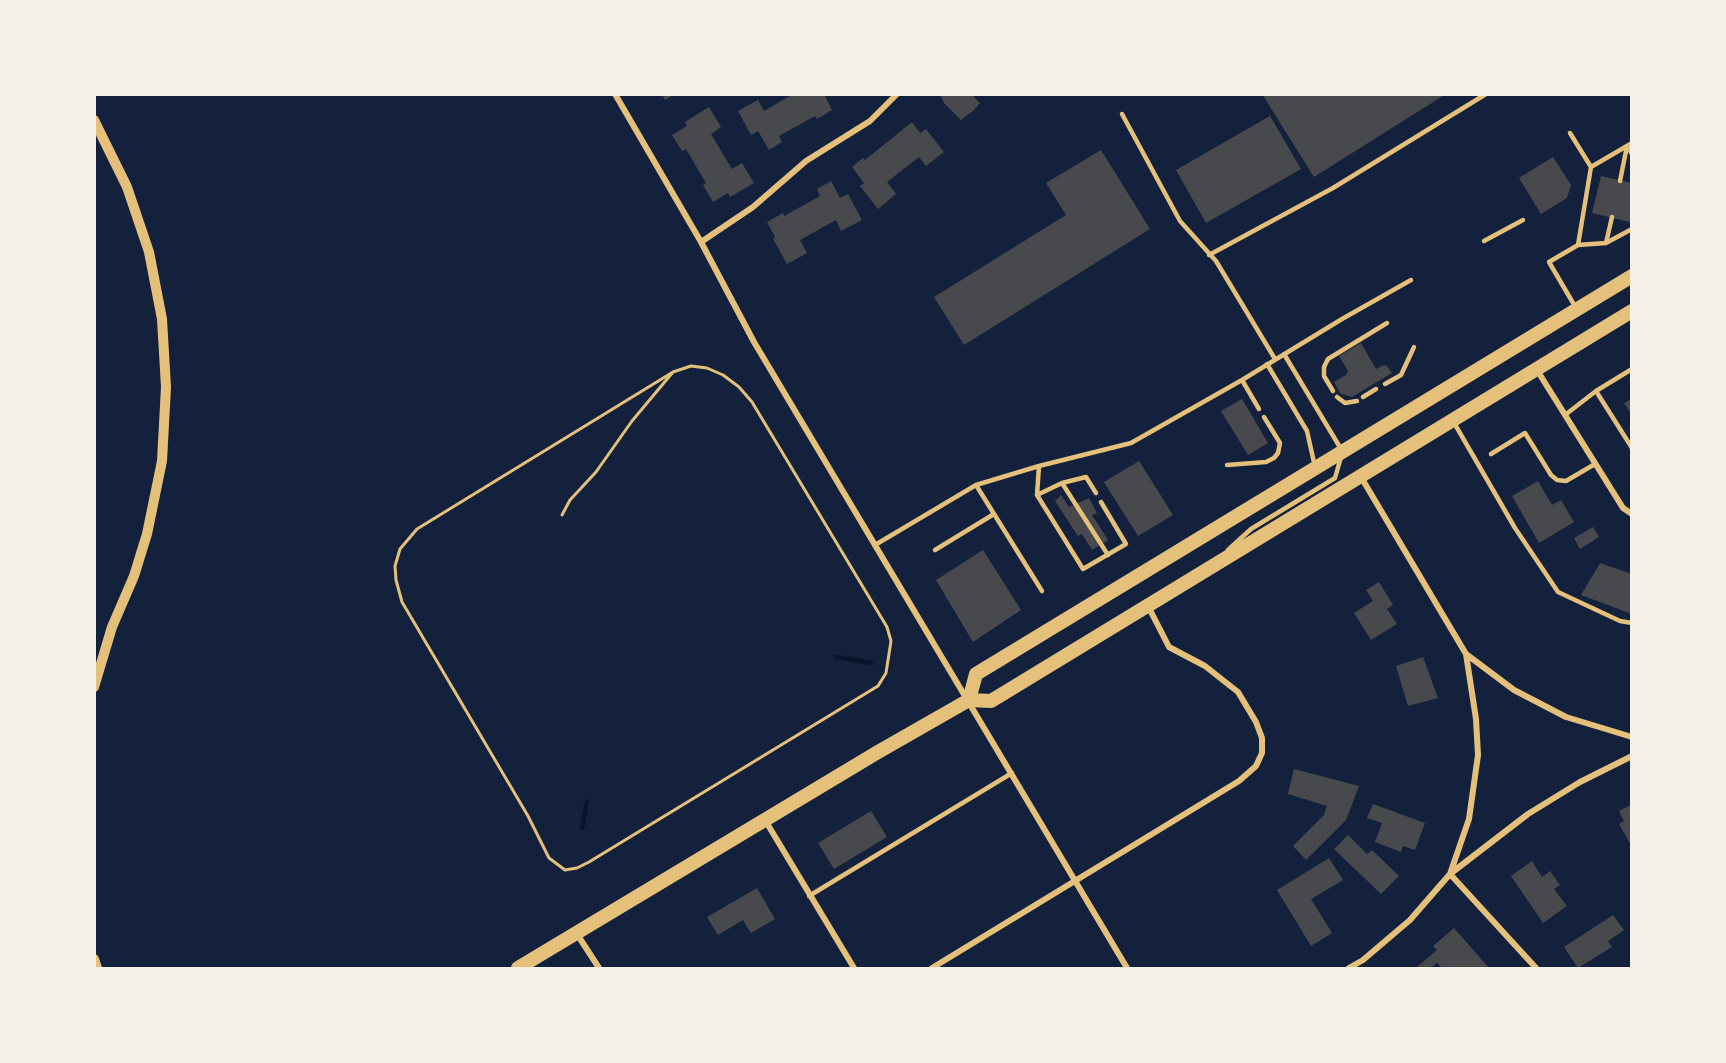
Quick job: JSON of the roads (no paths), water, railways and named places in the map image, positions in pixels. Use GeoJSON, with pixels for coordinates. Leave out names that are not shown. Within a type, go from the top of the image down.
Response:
{"type":"FeatureCollection","features":[{"type":"Feature","properties":{"kind":"main road"},"geometry":{"type":"LineString","coordinates":[[969,700],[976,674],[1632,276]]}},
{"type":"Feature","properties":{"kind":"main road"},"geometry":{"type":"LineString","coordinates":[[518,969],[969,700],[991,701],[1632,311]]}},
{"type":"Feature","properties":{"kind":"street"},"geometry":{"type":"LineString","coordinates":[[615,94],[701,242],[753,342],[969,700],[1127,969]]}},
{"type":"Feature","properties":{"kind":"street"},"geometry":{"type":"LineString","coordinates":[[701,242],[753,207],[806,161],[870,121],[897,94]]}},
{"type":"Feature","properties":{"kind":"street"},"geometry":{"type":"LineString","coordinates":[[94,120],[127,187],[148,252],[162,319],[166,387],[162,461],[150,523],[134,576],[112,627],[94,687]]}},
{"type":"Feature","properties":{"kind":"street"},"geometry":{"type":"LineString","coordinates":[[1537,370],[1623,508],[1632,514]]}},
{"type":"Feature","properties":{"kind":"street"},"geometry":{"type":"LineString","coordinates":[[1361,476],[1466,654],[1476,719],[1478,754],[1469,819],[1450,874]]}},
{"type":"Feature","properties":{"kind":"street"},"geometry":{"type":"LineString","coordinates":[[932,969],[1246,777],[1256,766],[1263,745],[1259,730],[1238,692],[1205,666],[1170,647],[1147,606]]}},
{"type":"Feature","properties":{"kind":"street"},"geometry":{"type":"LineString","coordinates":[[1466,654],[1514,690],[1566,717],[1632,736]]}},
{"type":"Feature","properties":{"kind":"street"},"geometry":{"type":"LineString","coordinates":[[1349,969],[1364,960],[1410,920],[1450,874],[1528,813],[1580,782],[1632,756]]}},
{"type":"Feature","properties":{"kind":"street"},"geometry":{"type":"LineString","coordinates":[[765,820],[854,969]]}},
{"type":"Feature","properties":{"kind":"street"},"geometry":{"type":"LineString","coordinates":[[1450,874],[1536,969]]}},
{"type":"Feature","properties":{"kind":"street"},"geometry":{"type":"LineString","coordinates":[[576,933],[599,969]]}},
{"type":"Feature","properties":{"kind":"street"},"geometry":{"type":"LineString","coordinates":[[94,959],[97,969]]}},
{"type":"Feature","properties":{"kind":"lane"},"geometry":{"type":"LineString","coordinates":[[1209,255],[1334,188],[1486,94]]}},
{"type":"Feature","properties":{"kind":"lane"},"geometry":{"type":"LineString","coordinates":[[1122,114],[1177,216],[1216,261],[1275,359]]}},
{"type":"Feature","properties":{"kind":"lane"},"geometry":{"type":"LineString","coordinates":[[1570,133],[1591,167],[1578,245]]}},
{"type":"Feature","properties":{"kind":"lane"},"geometry":{"type":"LineString","coordinates":[[1591,167],[1629,144]]}},
{"type":"Feature","properties":{"kind":"lane"},"geometry":{"type":"LineString","coordinates":[[1629,144],[1632,154]]}},
{"type":"Feature","properties":{"kind":"lane"},"geometry":{"type":"LineString","coordinates":[[1620,181],[1629,144]]}},
{"type":"Feature","properties":{"kind":"lane"},"geometry":{"type":"LineString","coordinates":[[1606,243],[1612,217]]}},
{"type":"Feature","properties":{"kind":"lane"},"geometry":{"type":"LineString","coordinates":[[1484,241],[1523,220]]}},
{"type":"Feature","properties":{"kind":"lane"},"geometry":{"type":"LineString","coordinates":[[1576,309],[1549,262],[1578,245],[1606,243],[1632,229]]}},
{"type":"Feature","properties":{"kind":"lane"},"geometry":{"type":"LineString","coordinates":[[875,545],[976,485],[1039,466],[1131,443],[1242,381],[1275,359],[1411,280]]}},
{"type":"Feature","properties":{"kind":"lane"},"geometry":{"type":"LineString","coordinates":[[1333,391],[1324,376],[1324,367],[1328,359],[1387,323]]}},
{"type":"Feature","properties":{"kind":"lane"},"geometry":{"type":"LineString","coordinates":[[1385,384],[1401,375],[1414,347]]}},
{"type":"Feature","properties":{"kind":"lane"},"geometry":{"type":"LineString","coordinates":[[1206,570],[1251,529],[1335,478],[1342,451],[1284,354]]}},
{"type":"Feature","properties":{"kind":"lane"},"geometry":{"type":"LineString","coordinates":[[1267,364],[1307,431],[1316,467]]}},
{"type":"Feature","properties":{"kind":"lane"},"geometry":{"type":"LineString","coordinates":[[1565,415],[1596,391],[1632,369]]}},
{"type":"Feature","properties":{"kind":"lane"},"geometry":{"type":"LineString","coordinates":[[1242,381],[1259,409]]}},
{"type":"Feature","properties":{"kind":"lane"},"geometry":{"type":"LineString","coordinates":[[1363,397],[1376,389]]}},
{"type":"Feature","properties":{"kind":"lane"},"geometry":{"type":"LineString","coordinates":[[1596,391],[1632,448]]}},
{"type":"Feature","properties":{"kind":"lane"},"geometry":{"type":"LineString","coordinates":[[1337,398],[1345,403],[1356,401]]}},
{"type":"Feature","properties":{"kind":"lane"},"geometry":{"type":"LineString","coordinates":[[1227,465],[1266,462],[1278,453],[1280,443],[1264,417]]}},
{"type":"Feature","properties":{"kind":"lane"},"geometry":{"type":"LineString","coordinates":[[1453,422],[1515,528],[1558,592],[1620,621],[1632,623]]}},
{"type":"Feature","properties":{"kind":"lane"},"geometry":{"type":"LineString","coordinates":[[1491,454],[1525,433],[1551,475],[1557,480],[1566,481],[1595,464]]}},
{"type":"Feature","properties":{"kind":"lane"},"geometry":{"type":"LineString","coordinates":[[1039,466],[1037,495],[1083,569],[1126,544],[1101,502]]}},
{"type":"Feature","properties":{"kind":"lane"},"geometry":{"type":"LineString","coordinates":[[1037,495],[1062,483],[1086,477],[1096,493]]}},
{"type":"Feature","properties":{"kind":"lane"},"geometry":{"type":"LineString","coordinates":[[1062,483],[1108,555]]}},
{"type":"Feature","properties":{"kind":"lane"},"geometry":{"type":"LineString","coordinates":[[976,485],[1042,591]]}},
{"type":"Feature","properties":{"kind":"lane"},"geometry":{"type":"LineString","coordinates":[[935,550],[994,514]]}},
{"type":"Feature","properties":{"kind":"lane"},"geometry":{"type":"LineString","coordinates":[[809,896],[1012,773]]}},
{"type":"Feature","properties":{"kind":"waterway"},"geometry":{"type":"LineString","coordinates":[[836,657],[871,663]]}},
{"type":"Feature","properties":{"kind":"waterway"},"geometry":{"type":"LineString","coordinates":[[582,828],[587,801]]}}]}
